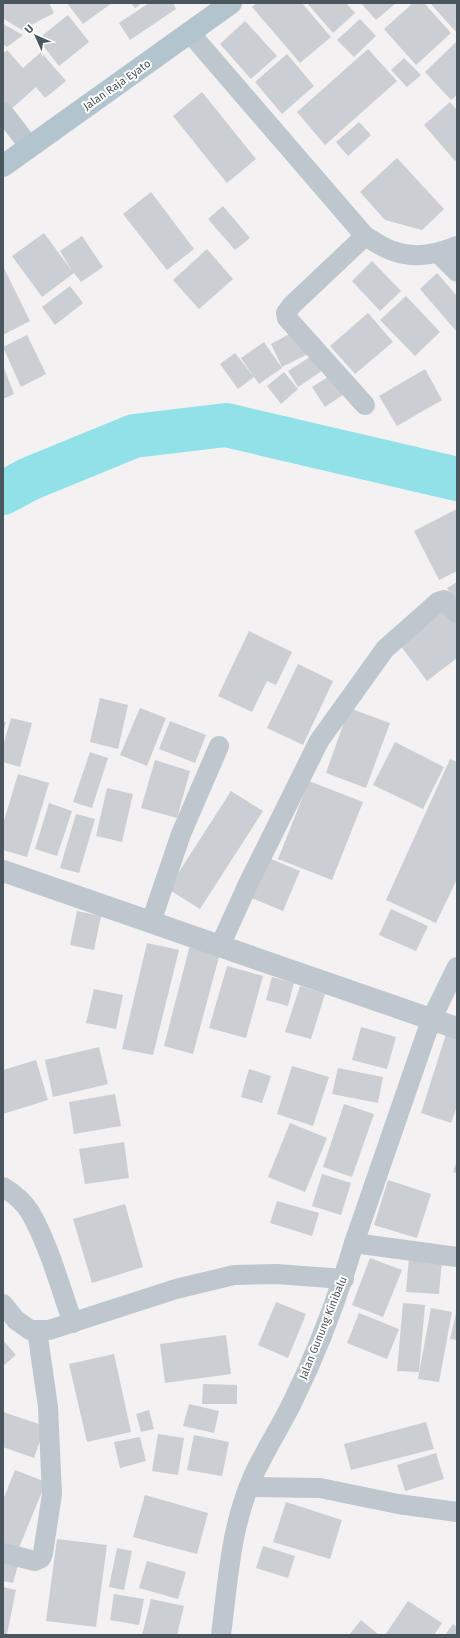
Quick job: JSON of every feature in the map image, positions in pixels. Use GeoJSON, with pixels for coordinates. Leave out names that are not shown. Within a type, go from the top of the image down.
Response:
{"type":"FeatureCollection","features":[{"type":"Feature","properties":{"kind":"main road","name":"Jalan Raja Eyato"},"geometry":{"type":"LineString","coordinates":[[3,166],[231,3]]}},
{"type":"Feature","properties":{"kind":"street"},"geometry":{"type":"LineString","coordinates":[[190,33],[365,236],[392,251],[418,256],[448,250],[457,272]]}},
{"type":"Feature","properties":{"kind":"street"},"geometry":{"type":"LineString","coordinates":[[3,112],[30,147]]}},
{"type":"Feature","properties":{"kind":"street"},"geometry":{"type":"LineString","coordinates":[[365,236],[292,304],[286,313],[288,318],[365,405]]}},
{"type":"Feature","properties":{"kind":"street"},"geometry":{"type":"LineString","coordinates":[[220,946],[249,882],[324,735],[385,649],[438,602],[444,600],[446,601],[457,613]]}},
{"type":"Feature","properties":{"kind":"street"},"geometry":{"type":"LineString","coordinates":[[151,922],[181,834],[219,746]]}},
{"type":"Feature","properties":{"kind":"street"},"geometry":{"type":"LineString","coordinates":[[3,871],[457,1028]]}},
{"type":"Feature","properties":{"kind":"street","name":"Jalan Gunung Kinibalu"},"geometry":{"type":"LineString","coordinates":[[221,1635],[230,1552],[237,1522],[249,1487],[313,1360],[344,1278],[354,1243],[431,1020],[457,967]]}},
{"type":"Feature","properties":{"kind":"street"},"geometry":{"type":"LineString","coordinates":[[3,1187],[12,1192],[30,1211],[41,1235],[73,1323]]}},
{"type":"Feature","properties":{"kind":"street"},"geometry":{"type":"LineString","coordinates":[[354,1243],[457,1257]]}},
{"type":"Feature","properties":{"kind":"street"},"geometry":{"type":"LineString","coordinates":[[3,1304],[16,1320],[30,1330],[49,1330],[176,1289],[234,1275],[276,1274],[344,1278]]}},
{"type":"Feature","properties":{"kind":"street"},"geometry":{"type":"LineString","coordinates":[[3,1553],[35,1561],[41,1558],[52,1494],[48,1407],[37,1330]]}},
{"type":"Feature","properties":{"kind":"street"},"geometry":{"type":"LineString","coordinates":[[249,1487],[320,1488],[398,1504],[457,1512]]}},
{"type":"Feature","properties":{"kind":"building"},"geometry":{"type":"Polygon","coordinates":[[[3,3],[49,3],[54,13],[22,30],[4,19],[3,3]]]}},
{"type":"Feature","properties":{"kind":"building"},"geometry":{"type":"Polygon","coordinates":[[[67,3],[112,3],[83,24],[67,3]]]}},
{"type":"Feature","properties":{"kind":"building"},"geometry":{"type":"Polygon","coordinates":[[[131,3],[142,3],[135,8],[131,3]]]}},
{"type":"Feature","properties":{"kind":"building"},"geometry":{"type":"Polygon","coordinates":[[[149,3],[173,3],[176,9],[130,40],[119,23],[149,3]]]}},
{"type":"Feature","properties":{"kind":"building"},"geometry":{"type":"Polygon","coordinates":[[[257,3],[302,3],[331,37],[300,63],[252,7],[257,3]]]}},
{"type":"Feature","properties":{"kind":"building"},"geometry":{"type":"Polygon","coordinates":[[[307,3],[346,3],[355,13],[333,33],[307,3]]]}},
{"type":"Feature","properties":{"kind":"building"},"geometry":{"type":"Polygon","coordinates":[[[361,3],[396,3],[376,20],[361,3]]]}},
{"type":"Feature","properties":{"kind":"building"},"geometry":{"type":"Polygon","coordinates":[[[413,3],[424,3],[451,33],[416,65],[384,29],[413,3]]]}},
{"type":"Feature","properties":{"kind":"building"},"geometry":{"type":"Polygon","coordinates":[[[430,3],[457,3],[457,33],[430,3]]]}},
{"type":"Feature","properties":{"kind":"building"},"geometry":{"type":"Polygon","coordinates":[[[68,15],[89,42],[59,66],[38,39],[68,15]]]}},
{"type":"Feature","properties":{"kind":"building"},"geometry":{"type":"Polygon","coordinates":[[[360,19],[376,36],[354,57],[337,40],[360,19]]]}},
{"type":"Feature","properties":{"kind":"building"},"geometry":{"type":"Polygon","coordinates":[[[245,21],[277,56],[251,79],[220,44],[245,21]]]}},
{"type":"Feature","properties":{"kind":"building"},"geometry":{"type":"Polygon","coordinates":[[[3,22],[5,25],[23,35],[7,47],[3,44],[3,22]]]}},
{"type":"Feature","properties":{"kind":"building"},"geometry":{"type":"Polygon","coordinates":[[[456,42],[457,95],[451,100],[425,72],[456,42]]]}},
{"type":"Feature","properties":{"kind":"building"},"geometry":{"type":"Polygon","coordinates":[[[368,49],[397,81],[325,145],[297,112],[368,49]]]}},
{"type":"Feature","properties":{"kind":"building"},"geometry":{"type":"Polygon","coordinates":[[[7,50],[23,68],[41,52],[66,81],[45,98],[36,87],[9,111],[3,104],[3,54],[7,50]]]}},
{"type":"Feature","properties":{"kind":"building"},"geometry":{"type":"Polygon","coordinates":[[[287,54],[314,86],[282,114],[255,82],[287,54]]]}},
{"type":"Feature","properties":{"kind":"building"},"geometry":{"type":"Polygon","coordinates":[[[404,58],[421,75],[407,87],[391,70],[404,58]]]}},
{"type":"Feature","properties":{"kind":"building"},"geometry":{"type":"Polygon","coordinates":[[[202,92],[256,159],[227,183],[173,116],[202,92]]]}},
{"type":"Feature","properties":{"kind":"building"},"geometry":{"type":"Polygon","coordinates":[[[450,102],[457,110],[457,159],[455,161],[424,125],[450,102]]]}},
{"type":"Feature","properties":{"kind":"building"},"geometry":{"type":"Polygon","coordinates":[[[359,122],[371,135],[348,156],[336,142],[359,122]]]}},
{"type":"Feature","properties":{"kind":"building"},"geometry":{"type":"Polygon","coordinates":[[[397,158],[444,209],[422,230],[385,220],[360,192],[397,158]]]}},
{"type":"Feature","properties":{"kind":"building"},"geometry":{"type":"Polygon","coordinates":[[[151,192],[194,249],[167,270],[123,214],[151,192]]]}},
{"type":"Feature","properties":{"kind":"building"},"geometry":{"type":"Polygon","coordinates":[[[223,206],[250,238],[235,250],[208,219],[223,206]]]}},
{"type":"Feature","properties":{"kind":"building"},"geometry":{"type":"Polygon","coordinates":[[[44,233],[72,271],[60,251],[82,236],[103,267],[81,282],[74,273],[42,297],[12,256],[44,233]]]}},
{"type":"Feature","properties":{"kind":"building"},"geometry":{"type":"Polygon","coordinates":[[[207,249],[233,279],[199,309],[173,280],[207,249]]]}},
{"type":"Feature","properties":{"kind":"building"},"geometry":{"type":"Polygon","coordinates":[[[372,261],[401,291],[380,311],[352,281],[372,261]]]}},
{"type":"Feature","properties":{"kind":"building"},"geometry":{"type":"Polygon","coordinates":[[[3,266],[30,321],[3,335],[3,266]]]}},
{"type":"Feature","properties":{"kind":"building"},"geometry":{"type":"Polygon","coordinates":[[[437,273],[457,296],[457,332],[420,289],[437,273]]]}},
{"type":"Feature","properties":{"kind":"building"},"geometry":{"type":"Polygon","coordinates":[[[70,286],[83,303],[55,325],[42,307],[70,286]]]}},
{"type":"Feature","properties":{"kind":"building"},"geometry":{"type":"Polygon","coordinates":[[[406,296],[440,332],[415,356],[380,320],[406,296]]]}},
{"type":"Feature","properties":{"kind":"building"},"geometry":{"type":"Polygon","coordinates":[[[368,313],[393,342],[355,374],[330,346],[368,313]]]}},
{"type":"Feature","properties":{"kind":"building"},"geometry":{"type":"Polygon","coordinates":[[[295,331],[308,354],[282,367],[271,344],[295,331]]]}},
{"type":"Feature","properties":{"kind":"building"},"geometry":{"type":"Polygon","coordinates":[[[27,335],[46,374],[21,387],[3,347],[27,335]]]}},
{"type":"Feature","properties":{"kind":"building"},"geometry":{"type":"Polygon","coordinates":[[[264,342],[282,368],[259,384],[241,358],[264,342]]]}},
{"type":"Feature","properties":{"kind":"building"},"geometry":{"type":"Polygon","coordinates":[[[235,353],[254,377],[238,389],[220,364],[235,353]]]}},
{"type":"Feature","properties":{"kind":"building"},"geometry":{"type":"Polygon","coordinates":[[[316,353],[326,368],[298,387],[288,371],[316,353]]]}},
{"type":"Feature","properties":{"kind":"building"},"geometry":{"type":"Polygon","coordinates":[[[3,365],[14,394],[3,399],[3,365]]]}},
{"type":"Feature","properties":{"kind":"building"},"geometry":{"type":"Polygon","coordinates":[[[425,369],[442,400],[397,426],[379,396],[425,369]]]}},
{"type":"Feature","properties":{"kind":"building"},"geometry":{"type":"Polygon","coordinates":[[[284,372],[298,389],[281,404],[267,386],[284,372]]]}},
{"type":"Feature","properties":{"kind":"building"},"geometry":{"type":"Polygon","coordinates":[[[331,375],[344,394],[325,407],[312,387],[331,375]]]}},
{"type":"Feature","properties":{"kind":"building"},"geometry":{"type":"Polygon","coordinates":[[[457,509],[457,571],[439,580],[414,531],[457,509]]]}},
{"type":"Feature","properties":{"kind":"building"},"geometry":{"type":"Polygon","coordinates":[[[457,582],[457,603],[447,588],[457,582]]]}},
{"type":"Feature","properties":{"kind":"building"},"geometry":{"type":"Polygon","coordinates":[[[444,606],[457,623],[457,658],[427,681],[397,641],[444,606]]]}},
{"type":"Feature","properties":{"kind":"building"},"geometry":{"type":"Polygon","coordinates":[[[249,631],[292,652],[276,685],[267,681],[252,712],[218,696],[249,631]]]}},
{"type":"Feature","properties":{"kind":"building"},"geometry":{"type":"Polygon","coordinates":[[[298,664],[333,681],[303,745],[267,728],[298,664]]]}},
{"type":"Feature","properties":{"kind":"building"},"geometry":{"type":"Polygon","coordinates":[[[100,698],[128,705],[118,749],[90,742],[100,698]]]}},
{"type":"Feature","properties":{"kind":"building"},"geometry":{"type":"Polygon","coordinates":[[[140,708],[166,718],[147,766],[120,755],[140,708]]]}},
{"type":"Feature","properties":{"kind":"building"},"geometry":{"type":"Polygon","coordinates":[[[349,708],[390,723],[366,788],[326,773],[349,708]]]}},
{"type":"Feature","properties":{"kind":"building"},"geometry":{"type":"Polygon","coordinates":[[[11,718],[32,723],[20,767],[3,762],[3,746],[11,718]]]}},
{"type":"Feature","properties":{"kind":"building"},"geometry":{"type":"Polygon","coordinates":[[[170,721],[206,735],[195,763],[159,749],[170,721]]]}},
{"type":"Feature","properties":{"kind":"building"},"geometry":{"type":"Polygon","coordinates":[[[3,722],[6,722],[3,732],[3,722]]]}},
{"type":"Feature","properties":{"kind":"building"},"geometry":{"type":"Polygon","coordinates":[[[395,742],[444,767],[423,809],[373,785],[395,742]]]}},
{"type":"Feature","properties":{"kind":"building"},"geometry":{"type":"Polygon","coordinates":[[[90,752],[108,758],[92,808],[73,802],[90,752]]]}},
{"type":"Feature","properties":{"kind":"building"},"geometry":{"type":"Polygon","coordinates":[[[450,759],[457,762],[457,879],[436,923],[386,900],[450,759]]]}},
{"type":"Feature","properties":{"kind":"building"},"geometry":{"type":"Polygon","coordinates":[[[155,760],[190,771],[177,818],[141,808],[155,760]]]}},
{"type":"Feature","properties":{"kind":"building"},"geometry":{"type":"Polygon","coordinates":[[[18,774],[49,783],[27,857],[3,850],[3,824],[18,774]]]}},
{"type":"Feature","properties":{"kind":"building"},"geometry":{"type":"Polygon","coordinates":[[[309,781],[363,802],[332,880],[278,859],[309,781]]]}},
{"type":"Feature","properties":{"kind":"building"},"geometry":{"type":"Polygon","coordinates":[[[107,788],[133,794],[122,842],[96,836],[107,788]]]}},
{"type":"Feature","properties":{"kind":"building"},"geometry":{"type":"Polygon","coordinates":[[[231,791],[263,811],[200,909],[168,889],[231,791]]]}},
{"type":"Feature","properties":{"kind":"building"},"geometry":{"type":"Polygon","coordinates":[[[49,803],[72,811],[57,856],[35,849],[49,803]]]}},
{"type":"Feature","properties":{"kind":"building"},"geometry":{"type":"Polygon","coordinates":[[[76,814],[95,819],[79,873],[60,868],[76,814]]]}},
{"type":"Feature","properties":{"kind":"building"},"geometry":{"type":"Polygon","coordinates":[[[266,857],[300,871],[283,911],[249,897],[266,857]]]}},
{"type":"Feature","properties":{"kind":"building"},"geometry":{"type":"Polygon","coordinates":[[[391,909],[428,926],[416,951],[379,935],[391,909]]]}},
{"type":"Feature","properties":{"kind":"building"},"geometry":{"type":"Polygon","coordinates":[[[77,911],[101,916],[94,950],[70,945],[77,911]]]}},
{"type":"Feature","properties":{"kind":"building"},"geometry":{"type":"Polygon","coordinates":[[[147,943],[179,950],[153,1055],[122,1049],[147,943]]]}},
{"type":"Feature","properties":{"kind":"building"},"geometry":{"type":"Polygon","coordinates":[[[190,945],[220,953],[193,1054],[164,1046],[190,945]]]}},
{"type":"Feature","properties":{"kind":"building"},"geometry":{"type":"Polygon","coordinates":[[[227,966],[263,976],[246,1038],[209,1028],[227,966]]]}},
{"type":"Feature","properties":{"kind":"building"},"geometry":{"type":"Polygon","coordinates":[[[272,977],[294,983],[288,1006],[266,1000],[272,977]]]}},
{"type":"Feature","properties":{"kind":"building"},"geometry":{"type":"Polygon","coordinates":[[[300,986],[325,994],[311,1039],[285,1032],[300,986]]]}},
{"type":"Feature","properties":{"kind":"building"},"geometry":{"type":"Polygon","coordinates":[[[94,989],[123,995],[116,1029],[86,1023],[94,989]]]}},
{"type":"Feature","properties":{"kind":"building"},"geometry":{"type":"Polygon","coordinates":[[[361,1027],[396,1037],[387,1069],[352,1060],[361,1027]]]}},
{"type":"Feature","properties":{"kind":"building"},"geometry":{"type":"Polygon","coordinates":[[[446,1034],[457,1037],[457,1106],[451,1123],[421,1113],[446,1034]]]}},
{"type":"Feature","properties":{"kind":"building"},"geometry":{"type":"Polygon","coordinates":[[[99,1047],[108,1084],[53,1097],[45,1060],[99,1047]]]}},
{"type":"Feature","properties":{"kind":"building"},"geometry":{"type":"Polygon","coordinates":[[[36,1060],[48,1100],[3,1114],[3,1070],[36,1060]]]}},
{"type":"Feature","properties":{"kind":"building"},"geometry":{"type":"Polygon","coordinates":[[[292,1066],[329,1077],[313,1126],[277,1114],[292,1066]]]}},
{"type":"Feature","properties":{"kind":"building"},"geometry":{"type":"Polygon","coordinates":[[[338,1068],[383,1077],[378,1103],[332,1094],[338,1068]]]}},
{"type":"Feature","properties":{"kind":"building"},"geometry":{"type":"Polygon","coordinates":[[[249,1069],[271,1076],[262,1103],[241,1097],[249,1069]]]}},
{"type":"Feature","properties":{"kind":"building"},"geometry":{"type":"Polygon","coordinates":[[[115,1094],[121,1126],[74,1134],[69,1102],[115,1094]]]}},
{"type":"Feature","properties":{"kind":"building"},"geometry":{"type":"Polygon","coordinates":[[[344,1104],[374,1114],[352,1177],[323,1167],[344,1104]]]}},
{"type":"Feature","properties":{"kind":"building"},"geometry":{"type":"Polygon","coordinates":[[[290,1123],[327,1138],[305,1192],[268,1177],[290,1123]]]}},
{"type":"Feature","properties":{"kind":"building"},"geometry":{"type":"Polygon","coordinates":[[[124,1142],[129,1178],[85,1184],[79,1149],[124,1142]]]}},
{"type":"Feature","properties":{"kind":"building"},"geometry":{"type":"Polygon","coordinates":[[[457,1160],[457,1173],[453,1172],[457,1160]]]}},
{"type":"Feature","properties":{"kind":"building"},"geometry":{"type":"Polygon","coordinates":[[[322,1174],[351,1183],[341,1215],[312,1206],[322,1174]]]}},
{"type":"Feature","properties":{"kind":"building"},"geometry":{"type":"Polygon","coordinates":[[[388,1180],[431,1194],[417,1238],[374,1225],[388,1180]]]}},
{"type":"Feature","properties":{"kind":"building"},"geometry":{"type":"Polygon","coordinates":[[[277,1201],[319,1213],[312,1236],[270,1223],[277,1201]]]}},
{"type":"Feature","properties":{"kind":"building"},"geometry":{"type":"Polygon","coordinates":[[[125,1204],[143,1267],[92,1283],[73,1219],[125,1204]]]}},
{"type":"Feature","properties":{"kind":"building"},"geometry":{"type":"Polygon","coordinates":[[[370,1258],[402,1270],[383,1317],[352,1305],[370,1258]]]}},
{"type":"Feature","properties":{"kind":"building"},"geometry":{"type":"Polygon","coordinates":[[[409,1258],[442,1261],[439,1294],[406,1292],[409,1258]]]}},
{"type":"Feature","properties":{"kind":"building"},"geometry":{"type":"Polygon","coordinates":[[[276,1302],[306,1314],[288,1358],[258,1345],[276,1302]]]}},
{"type":"Feature","properties":{"kind":"building"},"geometry":{"type":"Polygon","coordinates":[[[403,1303],[425,1305],[419,1372],[397,1371],[403,1303]]]}},
{"type":"Feature","properties":{"kind":"building"},"geometry":{"type":"Polygon","coordinates":[[[431,1308],[452,1312],[439,1382],[418,1379],[431,1308]]]}},
{"type":"Feature","properties":{"kind":"building"},"geometry":{"type":"Polygon","coordinates":[[[457,1309],[457,1340],[450,1339],[457,1309]]]}},
{"type":"Feature","properties":{"kind":"building"},"geometry":{"type":"Polygon","coordinates":[[[359,1313],[399,1329],[387,1359],[347,1343],[359,1313]]]}},
{"type":"Feature","properties":{"kind":"building"},"geometry":{"type":"Polygon","coordinates":[[[226,1335],[231,1374],[165,1383],[160,1344],[226,1335]]]}},
{"type":"Feature","properties":{"kind":"building"},"geometry":{"type":"Polygon","coordinates":[[[3,1340],[16,1355],[3,1366],[3,1340]]]}},
{"type":"Feature","properties":{"kind":"building"},"geometry":{"type":"Polygon","coordinates":[[[114,1354],[131,1432],[87,1442],[69,1364],[114,1354]]]}},
{"type":"Feature","properties":{"kind":"building"},"geometry":{"type":"Polygon","coordinates":[[[203,1384],[237,1385],[237,1404],[202,1404],[203,1384]]]}},
{"type":"Feature","properties":{"kind":"building"},"geometry":{"type":"Polygon","coordinates":[[[189,1404],[219,1411],[214,1433],[183,1426],[189,1404]]]}},
{"type":"Feature","properties":{"kind":"building"},"geometry":{"type":"Polygon","coordinates":[[[149,1410],[154,1429],[141,1432],[136,1414],[149,1410]]]}},
{"type":"Feature","properties":{"kind":"building"},"geometry":{"type":"Polygon","coordinates":[[[3,1412],[45,1426],[34,1458],[3,1447],[3,1412]]]}},
{"type":"Feature","properties":{"kind":"building"},"geometry":{"type":"Polygon","coordinates":[[[426,1422],[434,1449],[351,1470],[344,1444],[426,1422]]]}},
{"type":"Feature","properties":{"kind":"building"},"geometry":{"type":"Polygon","coordinates":[[[158,1434],[184,1438],[178,1475],[152,1471],[158,1434]]]}},
{"type":"Feature","properties":{"kind":"building"},"geometry":{"type":"Polygon","coordinates":[[[194,1435],[229,1442],[222,1476],[187,1470],[194,1435]]]}},
{"type":"Feature","properties":{"kind":"building"},"geometry":{"type":"Polygon","coordinates":[[[140,1437],[146,1461],[120,1468],[114,1442],[140,1437]]]}},
{"type":"Feature","properties":{"kind":"building"},"geometry":{"type":"Polygon","coordinates":[[[436,1453],[444,1479],[405,1491],[397,1465],[436,1453]]]}},
{"type":"Feature","properties":{"kind":"building"},"geometry":{"type":"Polygon","coordinates":[[[15,1470],[46,1482],[18,1550],[3,1544],[3,1500],[15,1470]]]}},
{"type":"Feature","properties":{"kind":"building"},"geometry":{"type":"Polygon","coordinates":[[[145,1495],[208,1513],[197,1554],[133,1537],[145,1495]]]}},
{"type":"Feature","properties":{"kind":"building"},"geometry":{"type":"Polygon","coordinates":[[[286,1502],[342,1520],[330,1559],[273,1542],[286,1502]]]}},
{"type":"Feature","properties":{"kind":"building"},"geometry":{"type":"Polygon","coordinates":[[[57,1539],[107,1545],[96,1627],[46,1621],[57,1539]]]}},
{"type":"Feature","properties":{"kind":"building"},"geometry":{"type":"Polygon","coordinates":[[[263,1546],[295,1556],[288,1578],[256,1568],[263,1546]]]}},
{"type":"Feature","properties":{"kind":"building"},"geometry":{"type":"Polygon","coordinates":[[[117,1548],[132,1551],[124,1590],[109,1587],[117,1548]]]}},
{"type":"Feature","properties":{"kind":"building"},"geometry":{"type":"Polygon","coordinates":[[[3,1557],[19,1561],[13,1583],[3,1581],[3,1557]]]}},
{"type":"Feature","properties":{"kind":"building"},"geometry":{"type":"Polygon","coordinates":[[[147,1561],[186,1572],[178,1599],[139,1588],[147,1561]]]}},
{"type":"Feature","properties":{"kind":"building"},"geometry":{"type":"Polygon","coordinates":[[[3,1587],[16,1590],[7,1634],[3,1634],[3,1587]]]}},
{"type":"Feature","properties":{"kind":"building"},"geometry":{"type":"Polygon","coordinates":[[[114,1594],[144,1599],[139,1625],[110,1620],[114,1594]]]}},
{"type":"Feature","properties":{"kind":"building"},"geometry":{"type":"Polygon","coordinates":[[[151,1599],[184,1606],[177,1635],[142,1635],[151,1599]]]}},
{"type":"Feature","properties":{"kind":"building"},"geometry":{"type":"Polygon","coordinates":[[[408,1601],[442,1623],[434,1635],[385,1635],[408,1601]]]}},
{"type":"Feature","properties":{"kind":"building"},"geometry":{"type":"Polygon","coordinates":[[[361,1620],[379,1635],[349,1635],[361,1620]]]}},
{"type":"Feature","properties":{"kind":"building"},"geometry":{"type":"Polygon","coordinates":[[[453,1624],[457,1627],[457,1635],[445,1635],[453,1624]]]}},
{"type":"Feature","properties":{"kind":"waterway"},"geometry":{"type":"LineString","coordinates":[[3,493],[29,479],[134,436],[226,425],[457,479]]}}]}
